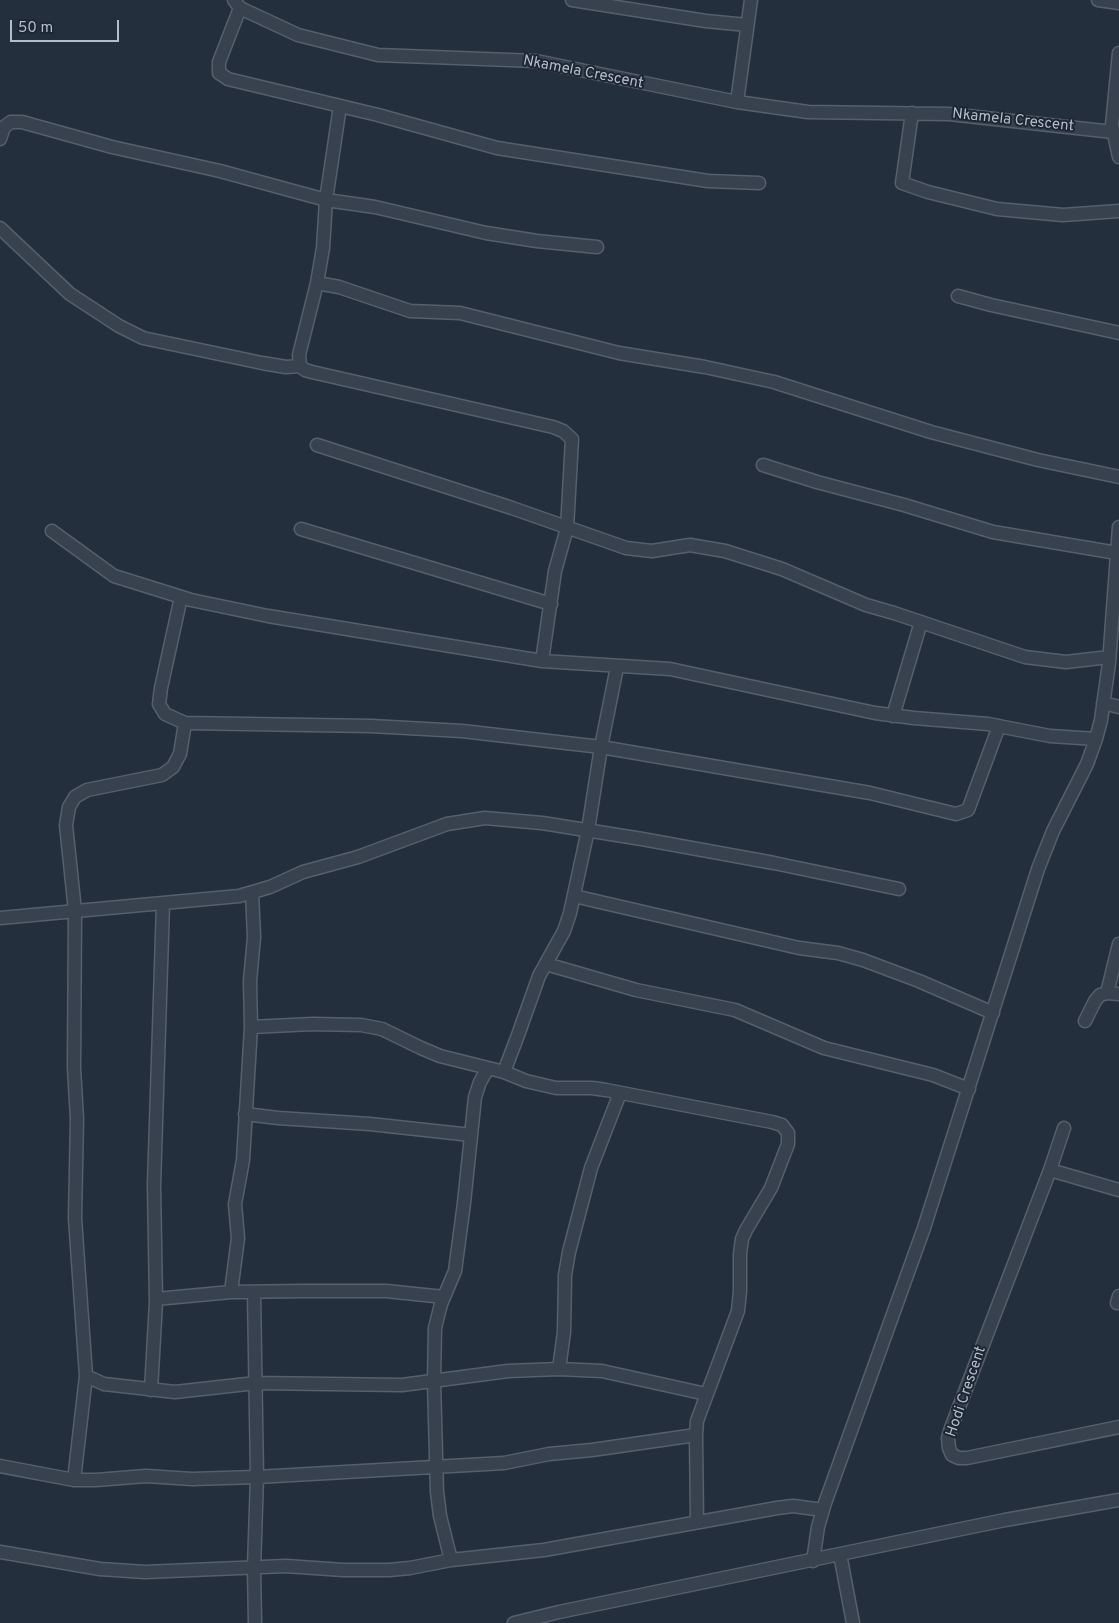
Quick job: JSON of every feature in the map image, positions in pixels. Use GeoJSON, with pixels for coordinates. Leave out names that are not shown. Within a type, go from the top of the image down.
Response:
{"type":"FeatureCollection","features":[{"type":"Feature","properties":{"kind":"street"},"geometry":{"type":"LineString","coordinates":[[572,0],[706,21],[747,25]]}},
{"type":"Feature","properties":{"kind":"street"},"geometry":{"type":"LineString","coordinates":[[737,102],[751,0]]}},
{"type":"Feature","properties":{"kind":"street"},"geometry":{"type":"LineString","coordinates":[[1098,0],[1119,4]]}},
{"type":"Feature","properties":{"kind":"street"},"geometry":{"type":"LineString","coordinates":[[237,4],[219,62],[219,73],[228,80],[378,115],[498,148],[708,181],[760,183]]}},
{"type":"Feature","properties":{"kind":"street","name":"Nkamela Crescent"},"geometry":{"type":"LineString","coordinates":[[237,4],[298,35],[378,55],[536,62],[737,102],[808,112],[949,114],[1113,132]]}},
{"type":"Feature","properties":{"kind":"street"},"geometry":{"type":"LineString","coordinates":[[1119,53],[1112,125],[1119,157]]}},
{"type":"Feature","properties":{"kind":"street"},"geometry":{"type":"LineString","coordinates":[[300,366],[299,355],[318,284],[324,248],[326,200],[340,106]]}},
{"type":"Feature","properties":{"kind":"street"},"geometry":{"type":"LineString","coordinates":[[912,113],[902,182],[928,192],[997,209],[1064,215],[1119,211]]}},
{"type":"Feature","properties":{"kind":"street"},"geometry":{"type":"LineString","coordinates":[[0,139],[4,127],[11,122],[22,122],[112,147],[220,171],[326,200],[375,207],[486,233],[537,241],[597,247]]}},
{"type":"Feature","properties":{"kind":"street"},"geometry":{"type":"LineString","coordinates":[[0,228],[70,294],[119,326],[143,338],[262,363],[286,367],[300,366],[305,370],[564,431],[572,439],[567,528],[555,570],[542,661]]}},
{"type":"Feature","properties":{"kind":"street"},"geometry":{"type":"LineString","coordinates":[[318,284],[339,287],[410,311],[460,312],[619,353],[705,367],[774,382],[931,432],[1038,460],[1119,477]]}},
{"type":"Feature","properties":{"kind":"street"},"geometry":{"type":"LineString","coordinates":[[958,296],[1119,333]]}},
{"type":"Feature","properties":{"kind":"street"},"geometry":{"type":"LineString","coordinates":[[317,445],[512,508],[626,548],[652,551],[690,545],[725,551],[782,569],[866,605],[1034,659],[1066,662],[1109,660]]}},
{"type":"Feature","properties":{"kind":"street"},"geometry":{"type":"LineString","coordinates":[[763,464],[817,482],[904,505],[993,532],[1117,553]]}},
{"type":"Feature","properties":{"kind":"street"},"geometry":{"type":"LineString","coordinates":[[813,1561],[818,1527],[823,1510],[855,1415],[905,1285],[1038,869],[1053,831],[1087,764],[1096,739],[1101,720],[1109,660],[1119,527]]}},
{"type":"Feature","properties":{"kind":"street"},"geometry":{"type":"LineString","coordinates":[[301,529],[550,604]]}},
{"type":"Feature","properties":{"kind":"street"},"geometry":{"type":"LineString","coordinates":[[52,531],[114,576],[181,597],[268,616],[542,661],[670,669],[851,709],[893,716],[999,726],[1050,736],[1096,739]]}},
{"type":"Feature","properties":{"kind":"street"},"geometry":{"type":"LineString","coordinates":[[181,597],[158,704],[165,714],[186,723],[380,726],[462,731],[601,747],[870,793],[956,814],[968,810],[999,726]]}},
{"type":"Feature","properties":{"kind":"street"},"geometry":{"type":"LineString","coordinates":[[893,716],[921,622]]}},
{"type":"Feature","properties":{"kind":"street"},"geometry":{"type":"LineString","coordinates":[[504,1072],[538,976],[564,931],[574,896],[588,830],[601,747],[617,667]]}},
{"type":"Feature","properties":{"kind":"street"},"geometry":{"type":"LineString","coordinates":[[1103,702],[1119,707]]}},
{"type":"Feature","properties":{"kind":"street"},"geometry":{"type":"LineString","coordinates":[[74,1480],[86,1376],[75,1218],[77,1119],[74,1068],[75,911],[66,825],[69,807],[75,797],[87,790],[162,775],[173,767],[180,754],[186,723]]}},
{"type":"Feature","properties":{"kind":"street"},"geometry":{"type":"LineString","coordinates":[[0,918],[240,896],[303,872],[358,857],[447,824],[485,818],[588,830],[774,863],[899,889]]}},
{"type":"Feature","properties":{"kind":"street"},"geometry":{"type":"LineString","coordinates":[[231,1292],[238,1238],[235,1204],[243,1160],[251,1027],[250,981],[254,937],[252,893]]}},
{"type":"Feature","properties":{"kind":"street"},"geometry":{"type":"LineString","coordinates":[[574,896],[799,948],[847,955],[919,981],[993,1013]]}},
{"type":"Feature","properties":{"kind":"street"},"geometry":{"type":"LineString","coordinates":[[151,1390],[156,1299],[154,1184],[163,904]]}},
{"type":"Feature","properties":{"kind":"street"},"geometry":{"type":"LineString","coordinates":[[1085,1021],[1100,994],[1113,993],[1119,944]]}},
{"type":"Feature","properties":{"kind":"street"},"geometry":{"type":"LineString","coordinates":[[546,964],[636,990],[735,1010],[824,1048],[933,1075],[969,1089]]}},
{"type":"Feature","properties":{"kind":"street"},"geometry":{"type":"LineString","coordinates":[[251,1027],[312,1024],[361,1025],[382,1029],[440,1056],[504,1072],[556,1088],[592,1088],[782,1124],[788,1133],[788,1144],[771,1188],[742,1239],[738,1311],[697,1421],[697,1522]]}},
{"type":"Feature","properties":{"kind":"street"},"geometry":{"type":"LineString","coordinates":[[451,1560],[440,1516],[434,1382],[435,1328],[441,1304],[455,1271],[475,1097],[480,1082],[488,1068]]}},
{"type":"Feature","properties":{"kind":"street"},"geometry":{"type":"LineString","coordinates":[[559,1369],[564,1324],[565,1275],[569,1252],[590,1168],[620,1093]]}},
{"type":"Feature","properties":{"kind":"street"},"geometry":{"type":"LineString","coordinates":[[246,1114],[370,1124],[471,1135]]}},
{"type":"Feature","properties":{"kind":"street","name":"Hodi Crescent"},"geometry":{"type":"LineString","coordinates":[[1064,1128],[1050,1170],[951,1428],[948,1438],[949,1448],[952,1454],[959,1458],[967,1458],[1119,1428]]}},
{"type":"Feature","properties":{"kind":"street"},"geometry":{"type":"LineString","coordinates":[[1050,1170],[1119,1190]]}},
{"type":"Feature","properties":{"kind":"street"},"geometry":{"type":"LineString","coordinates":[[156,1299],[231,1292],[386,1291],[444,1297]]}},
{"type":"Feature","properties":{"kind":"street"},"geometry":{"type":"LineString","coordinates":[[254,1292],[257,1477],[254,1568],[255,1623]]}},
{"type":"Feature","properties":{"kind":"street"},"geometry":{"type":"LineString","coordinates":[[86,1376],[104,1384],[175,1392],[256,1383],[402,1385],[508,1371],[559,1369],[602,1371],[706,1394]]}},
{"type":"Feature","properties":{"kind":"street"},"geometry":{"type":"LineString","coordinates":[[0,1466],[74,1480],[146,1476],[192,1479],[257,1477],[437,1468],[504,1462],[549,1454],[592,1450],[696,1435]]}},
{"type":"Feature","properties":{"kind":"street"},"geometry":{"type":"LineString","coordinates":[[514,1623],[1005,1520],[1119,1500]]}},
{"type":"Feature","properties":{"kind":"street"},"geometry":{"type":"LineString","coordinates":[[0,1552],[100,1569],[136,1572],[286,1566],[343,1570],[389,1570],[451,1560],[518,1554],[777,1508],[793,1506],[823,1510]]}},
{"type":"Feature","properties":{"kind":"street"},"geometry":{"type":"LineString","coordinates":[[840,1554],[853,1623]]}}]}
